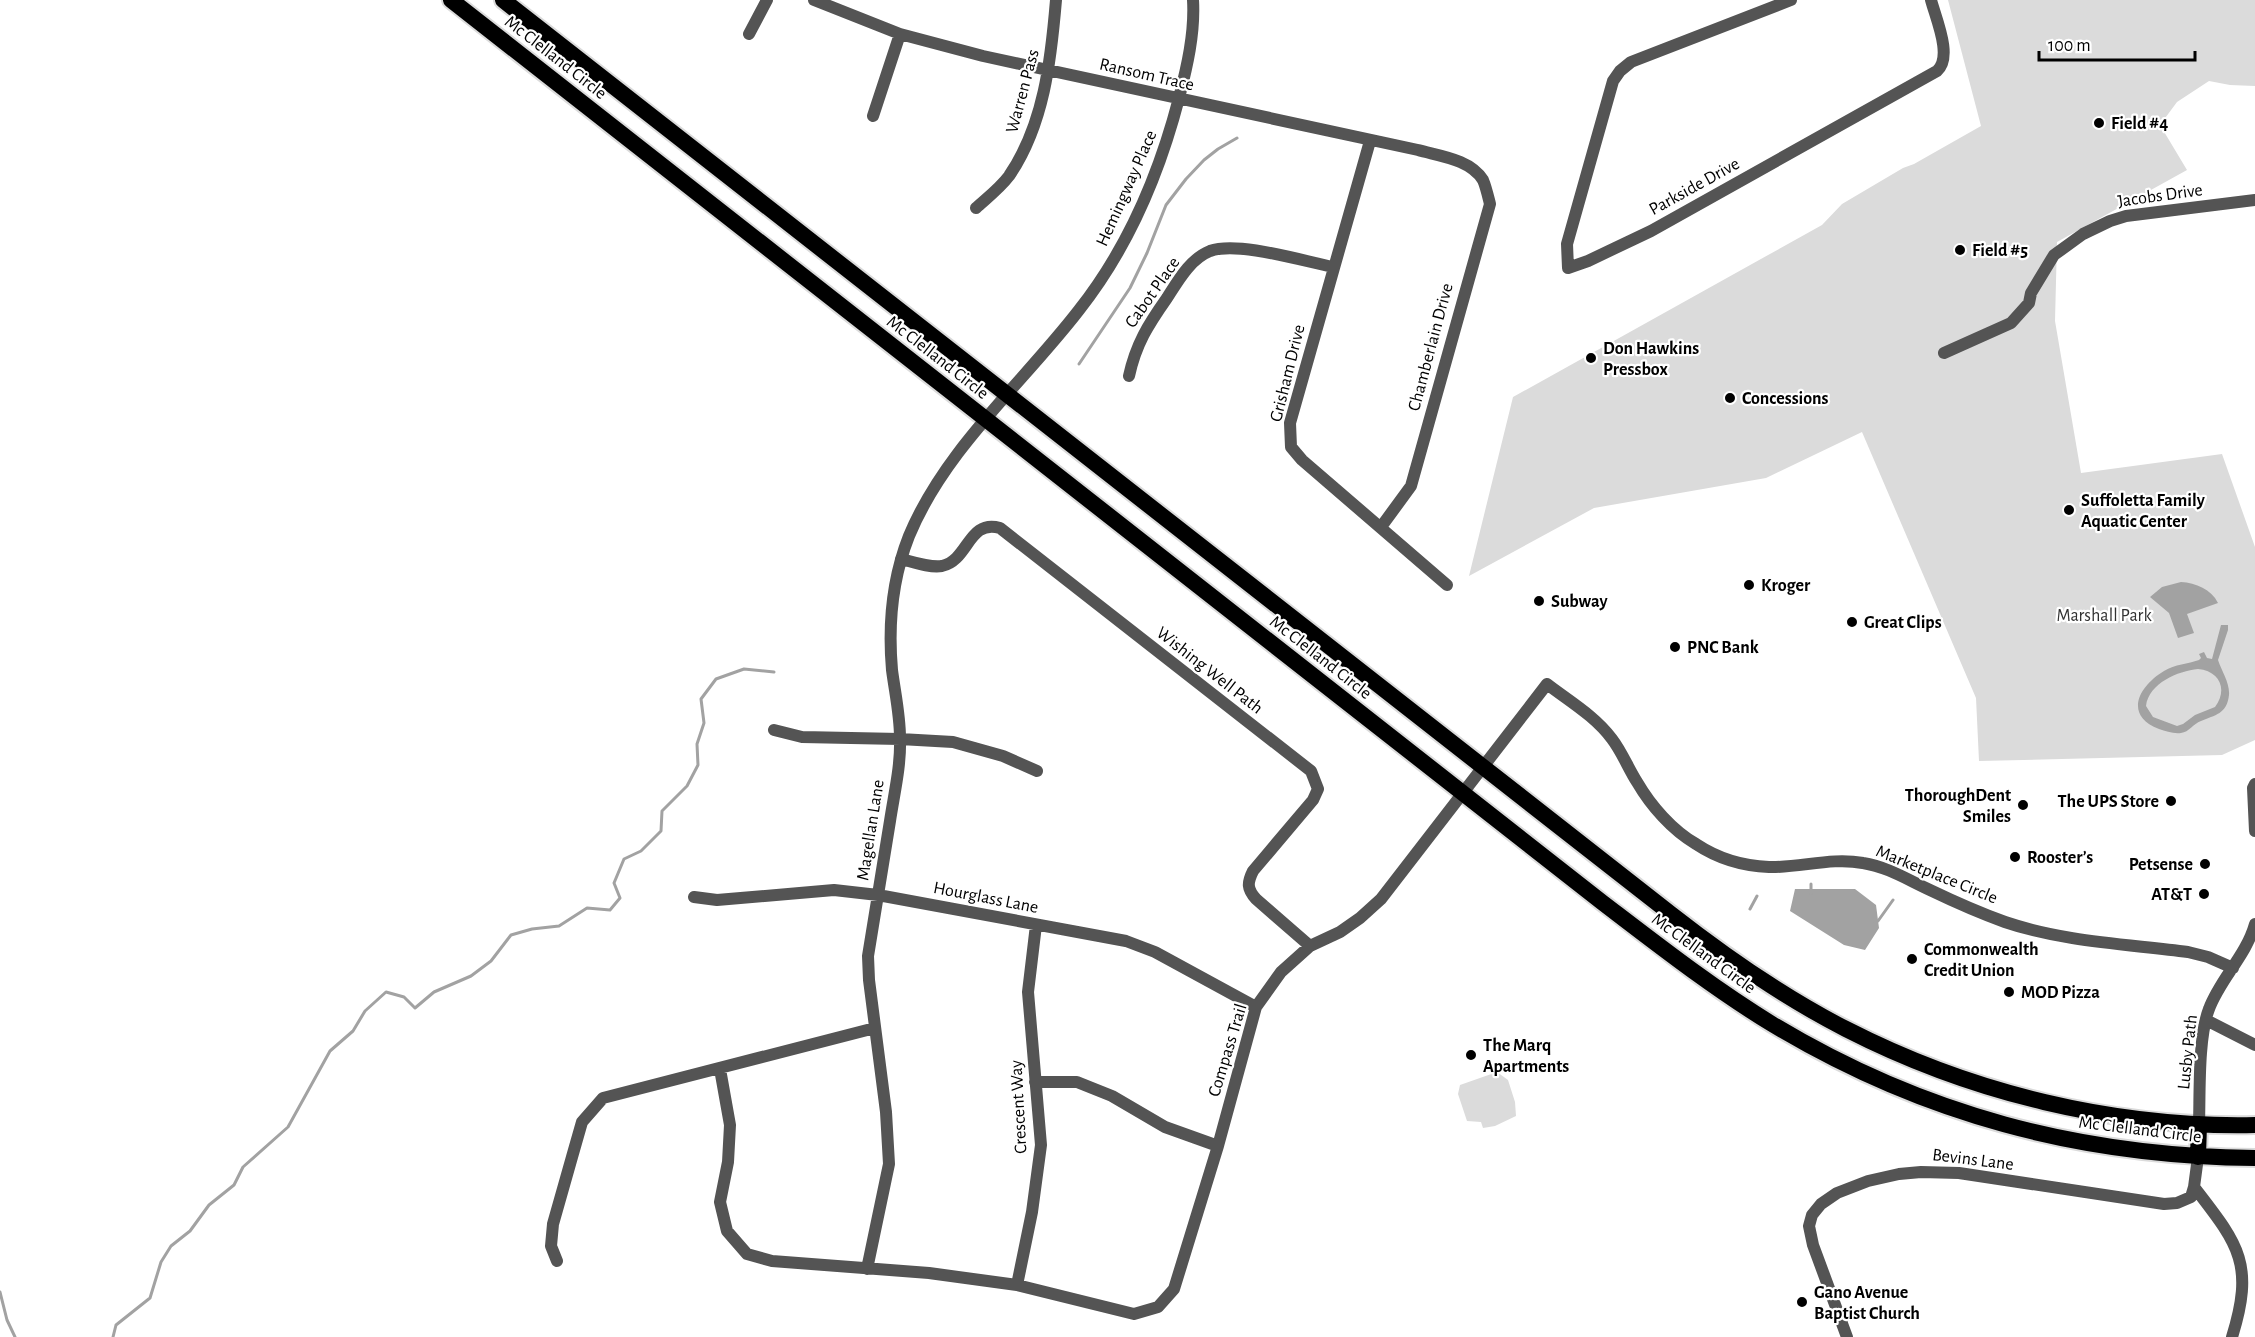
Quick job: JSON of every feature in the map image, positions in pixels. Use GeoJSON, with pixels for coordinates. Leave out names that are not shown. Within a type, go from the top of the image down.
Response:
{"type":"FeatureCollection","features":[{"type":"Feature","properties":{"kind":"highway","name":"Mc Clelland Circle"},"geometry":{"type":"LineString","coordinates":[[451,0],[1603,903],[1727,995],[1781,1029],[1849,1066],[1927,1100],[2026,1131],[2113,1148],[2198,1157],[2255,1158]]}},
{"type":"Feature","properties":{"kind":"highway","name":"Mc Clelland Circle"},"geometry":{"type":"LineString","coordinates":[[503,0],[1707,942],[1769,985],[1846,1029],[1918,1061],[2032,1099],[2136,1118],[2199,1124],[2255,1125]]}},
{"type":"Feature","properties":{"kind":"highway"},"geometry":{"type":"LineString","coordinates":[[2198,1157],[2199,1124]]}},
{"type":"Feature","properties":{"kind":"street"},"geometry":{"type":"LineString","coordinates":[[749,34],[767,0]]}},
{"type":"Feature","properties":{"kind":"street","name":"Ransom Trace"},"geometry":{"type":"LineString","coordinates":[[814,0],[900,34],[1049,71],[1418,150],[1462,162],[1476,172]]}},
{"type":"Feature","properties":{"kind":"street","name":"Warren Pass"},"geometry":{"type":"LineString","coordinates":[[976,208],[1007,178],[1024,152],[1049,71],[1056,0]]}},
{"type":"Feature","properties":{"kind":"street","name":"Hemingway Place"},"geometry":{"type":"LineString","coordinates":[[986,419],[1078,311],[1110,267],[1134,224],[1169,138],[1188,67],[1193,0]]}},
{"type":"Feature","properties":{"kind":"street","name":"Parkside Drive"},"geometry":{"type":"LineString","coordinates":[[1791,0],[1631,62],[1620,71],[1613,81],[1567,244],[1568,268],[1651,231],[1937,71],[1943,66],[1945,53],[1931,0]]}},
{"type":"Feature","properties":{"kind":"street"},"geometry":{"type":"LineString","coordinates":[[873,116],[900,34]]}},
{"type":"Feature","properties":{"kind":"street","name":"Grisham Drive"},"geometry":{"type":"LineString","coordinates":[[1370,141],[1290,423],[1291,447],[1302,460],[1447,585]]}},
{"type":"Feature","properties":{"kind":"street","name":"Chamberlain Drive"},"geometry":{"type":"LineString","coordinates":[[1381,527],[1411,486],[1490,204],[1484,182],[1476,172]]}},
{"type":"Feature","properties":{"kind":"street","name":"Jacobs Drive"},"geometry":{"type":"LineString","coordinates":[[1944,353],[2011,323],[2029,303],[2031,293],[2054,255],[2066,244],[2101,225],[2126,216],[2255,200]]}},
{"type":"Feature","properties":{"kind":"street","name":"Cabot Place"},"geometry":{"type":"LineString","coordinates":[[1129,376],[1134,352],[1145,330],[1189,266],[1210,251],[1239,248],[1333,267]]}},
{"type":"Feature","properties":{"kind":"street","name":"Magellan Lane"},"geometry":{"type":"LineString","coordinates":[[867,1269],[889,1164],[886,1112],[868,956],[897,773],[900,739],[892,668],[890,614],[901,559],[921,510],[938,482],[986,419]]}},
{"type":"Feature","properties":{"kind":"street","name":"Wishing Well Path"},"geometry":{"type":"LineString","coordinates":[[901,559],[941,566],[955,559],[984,527],[992,525],[1000,528],[1311,771],[1318,789],[1313,800],[1253,871],[1248,882],[1249,891],[1256,899],[1310,946]]}},
{"type":"Feature","properties":{"kind":"street","name":"Marketplace Circle"},"geometry":{"type":"LineString","coordinates":[[1463,792],[1547,684],[1598,722],[1613,740],[1637,783],[1653,805],[1695,844],[1717,855],[1744,864],[1770,867],[1846,861],[1864,863],[1884,868],[1996,918],[2048,934],[2188,952],[2208,957],[2233,968]]}},
{"type":"Feature","properties":{"kind":"street"},"geometry":{"type":"LineString","coordinates":[[774,730],[802,737],[953,742],[1003,756],[1037,771]]}},
{"type":"Feature","properties":{"kind":"street"},"geometry":{"type":"LineString","coordinates":[[2255,784],[2253,788],[2255,831]]}},
{"type":"Feature","properties":{"kind":"street","name":"Compass Trail"},"geometry":{"type":"LineString","coordinates":[[1017,1285],[1134,1314],[1158,1307],[1174,1289],[1218,1146],[1256,1007],[1281,972],[1310,946],[1340,932],[1360,918],[1380,899],[1463,792]]}},
{"type":"Feature","properties":{"kind":"street","name":"Hourglass Lane"},"geometry":{"type":"LineString","coordinates":[[694,897],[717,900],[834,890],[878,895],[1125,941],[1155,952],[1256,1007]]}},
{"type":"Feature","properties":{"kind":"street","name":"Lusby Path"},"geometry":{"type":"LineString","coordinates":[[2199,1124],[2206,1020],[2214,999],[2249,941],[2255,924]]}},
{"type":"Feature","properties":{"kind":"street","name":"Crescent Way"},"geometry":{"type":"LineString","coordinates":[[1017,1285],[1032,1212],[1041,1145],[1028,993],[1036,925]]}},
{"type":"Feature","properties":{"kind":"street"},"geometry":{"type":"LineString","coordinates":[[2206,1020],[2255,1045]]}},
{"type":"Feature","properties":{"kind":"street"},"geometry":{"type":"LineString","coordinates":[[557,1261],[551,1246],[553,1224],[582,1122],[603,1098],[875,1028]]}},
{"type":"Feature","properties":{"kind":"street"},"geometry":{"type":"LineString","coordinates":[[720,1069],[730,1125],[728,1162],[720,1202],[727,1231],[747,1254],[772,1261],[929,1273],[1017,1285]]}},
{"type":"Feature","properties":{"kind":"street"},"geometry":{"type":"LineString","coordinates":[[1035,1082],[1077,1082],[1112,1096],[1166,1127],[1218,1146]]}},
{"type":"Feature","properties":{"kind":"street"},"geometry":{"type":"LineString","coordinates":[[2198,1157],[2194,1187],[2233,1239],[2241,1259],[2245,1280],[2242,1303],[2232,1337]]}},
{"type":"Feature","properties":{"kind":"street","name":"Bevins Lane"},"geometry":{"type":"LineString","coordinates":[[1847,1337],[1813,1245],[1809,1226],[1812,1215],[1821,1204],[1837,1193],[1868,1181],[1921,1172],[1959,1173],[2164,1204],[2177,1203],[2191,1197],[2194,1187]]}},
{"type":"Feature","properties":{"kind":"green space","name":"Marshall Park"},"geometry":{"type":"Polygon","coordinates":[[[1948,0],[2255,0],[2255,86],[2209,81],[2177,102],[2160,125],[2187,170],[2057,242],[2055,321],[2081,473],[2222,454],[2255,547],[2255,740],[2222,755],[1979,761],[1976,698],[1862,432],[1766,478],[1594,508],[1469,576],[1513,397],[1822,225],[1842,204],[1981,126],[1948,0]]]}},
{"type":"Feature","properties":{"kind":"green space"},"geometry":{"type":"Polygon","coordinates":[[[1497,1072],[1508,1080],[1515,1102],[1516,1116],[1495,1126],[1483,1128],[1481,1122],[1467,1121],[1458,1094],[1460,1085],[1497,1072]]]}},
{"type":"Feature","properties":{"kind":"shaded area"},"geometry":{"type":"Polygon","coordinates":[[[2181,582],[2202,588],[2218,603],[2187,614],[2194,633],[2178,638],[2169,613],[2150,597],[2162,587],[2181,582]]]}},
{"type":"Feature","properties":{"kind":"shaded area"},"geometry":{"type":"Polygon","coordinates":[[[2221,625],[2228,625],[2218,660],[2227,682],[2229,695],[2226,706],[2220,713],[2178,733],[2159,729],[2141,716],[2138,708],[2139,700],[2142,692],[2155,677],[2173,667],[2199,660],[2201,658],[2199,654],[2204,652],[2207,658],[2212,659],[2221,625]],[[2198,669],[2182,672],[2158,685],[2148,698],[2146,706],[2153,717],[2177,726],[2215,707],[2221,694],[2220,682],[2212,673],[2198,669]]]}},
{"type":"Feature","properties":{"kind":"shaded area"},"geometry":{"type":"Polygon","coordinates":[[[1795,889],[1855,889],[1876,905],[1879,928],[1865,950],[1844,945],[1790,911],[1795,889]]]}},
{"type":"Feature","properties":{"kind":"waterway"},"geometry":{"type":"LineString","coordinates":[[1079,364],[1130,288],[1166,205],[1204,160],[1237,138]]}},
{"type":"Feature","properties":{"kind":"waterway"},"geometry":{"type":"LineString","coordinates":[[113,1337],[116,1325],[150,1298],[161,1262],[171,1246],[190,1231],[209,1205],[234,1185],[243,1167],[288,1127],[330,1051],[353,1031],[365,1011],[386,992],[404,997],[415,1008],[434,992],[471,976],[491,961],[511,935],[532,929],[559,926],[587,908],[610,910],[620,898],[614,883],[624,859],[641,851],[661,831],[662,811],[687,786],[698,765],[697,744],[704,723],[701,699],[716,679],[744,669],[774,672]]}},
{"type":"Feature","properties":{"kind":"waterway"},"geometry":{"type":"LineString","coordinates":[[1811,884],[1811,893]]}},
{"type":"Feature","properties":{"kind":"waterway"},"geometry":{"type":"LineString","coordinates":[[1750,909],[1757,896]]}},
{"type":"Feature","properties":{"kind":"waterway"},"geometry":{"type":"LineString","coordinates":[[1875,921],[1878,921],[1893,900]]}},
{"type":"Feature","properties":{"kind":"waterway"},"geometry":{"type":"LineString","coordinates":[[0,1292],[7,1320],[15,1337]]}},
{"type":"Feature","properties":{"kind":"place","name":"Field #4"},"geometry":{"type":"Point","coordinates":[2099,123]}},
{"type":"Feature","properties":{"kind":"place","name":"Field #5"},"geometry":{"type":"Point","coordinates":[1960,250]}},
{"type":"Feature","properties":{"kind":"place","name":"Don Hawkins Pressbox"},"geometry":{"type":"Point","coordinates":[1591,358]}},
{"type":"Feature","properties":{"kind":"place","name":"Concessions"},"geometry":{"type":"Point","coordinates":[1730,398]}},
{"type":"Feature","properties":{"kind":"place","name":"Suffoletta Family Aquatic Center"},"geometry":{"type":"Point","coordinates":[2069,510]}},
{"type":"Feature","properties":{"kind":"place","name":"Kroger"},"geometry":{"type":"Point","coordinates":[1749,585]}},
{"type":"Feature","properties":{"kind":"place","name":"Subway"},"geometry":{"type":"Point","coordinates":[1539,601]}},
{"type":"Feature","properties":{"kind":"place","name":"Great Clips"},"geometry":{"type":"Point","coordinates":[1852,622]}},
{"type":"Feature","properties":{"kind":"place","name":"PNC Bank"},"geometry":{"type":"Point","coordinates":[1675,647]}},
{"type":"Feature","properties":{"kind":"place","name":"The UPS Store"},"geometry":{"type":"Point","coordinates":[2171,801]}},
{"type":"Feature","properties":{"kind":"place","name":"ThoroughDent Smiles"},"geometry":{"type":"Point","coordinates":[2023,805]}},
{"type":"Feature","properties":{"kind":"place","name":"Rooster’s"},"geometry":{"type":"Point","coordinates":[2015,857]}},
{"type":"Feature","properties":{"kind":"place","name":"Petsense"},"geometry":{"type":"Point","coordinates":[2205,864]}},
{"type":"Feature","properties":{"kind":"place","name":"AT&T"},"geometry":{"type":"Point","coordinates":[2204,894]}},
{"type":"Feature","properties":{"kind":"place","name":"Commonwealth Credit Union"},"geometry":{"type":"Point","coordinates":[1912,959]}},
{"type":"Feature","properties":{"kind":"place","name":"MOD Pizza"},"geometry":{"type":"Point","coordinates":[2009,992]}},
{"type":"Feature","properties":{"kind":"place","name":"The Marq Apartments"},"geometry":{"type":"Point","coordinates":[1471,1055]}},
{"type":"Feature","properties":{"kind":"place","name":"Gano Avenue Baptist Church"},"geometry":{"type":"Point","coordinates":[1802,1302]}}]}
